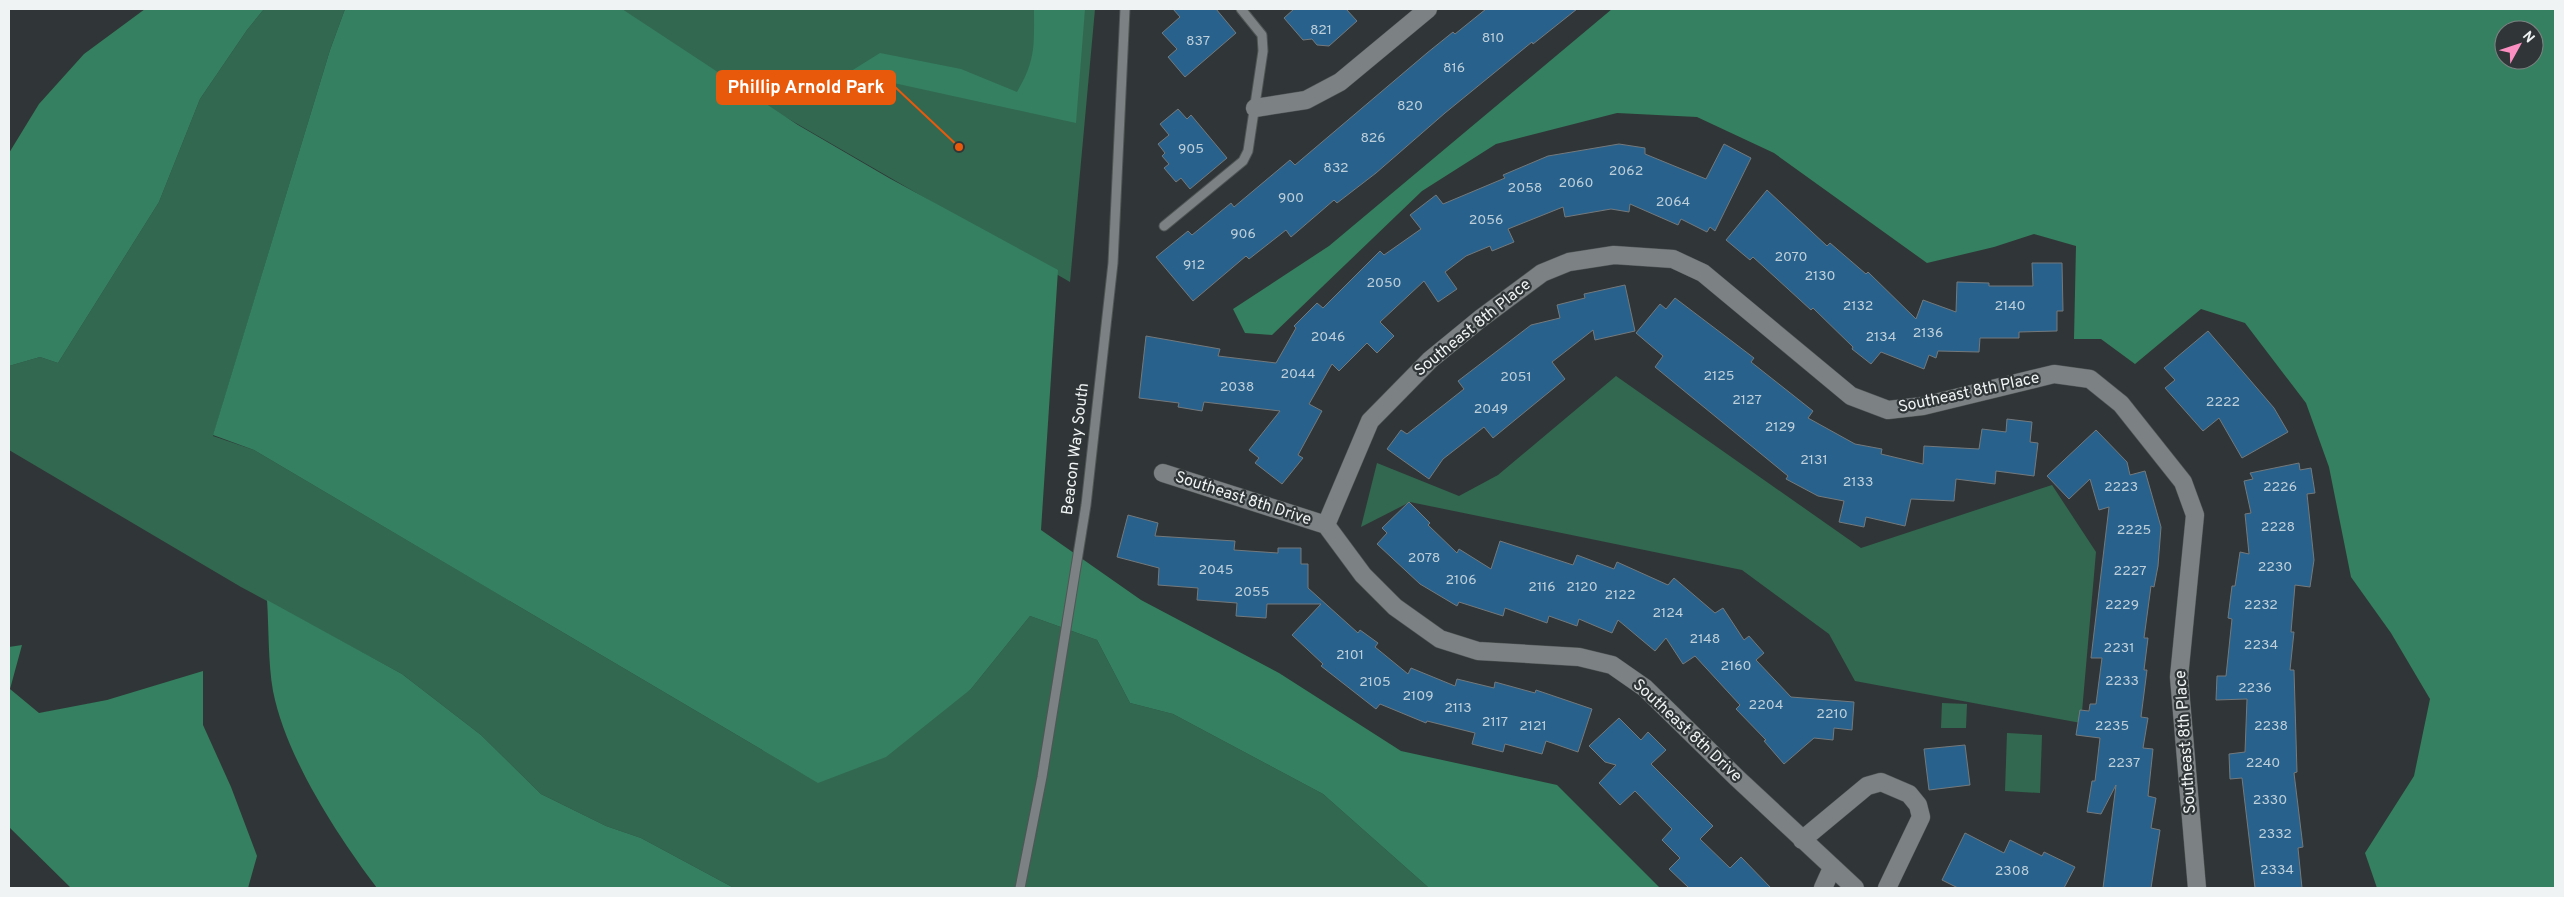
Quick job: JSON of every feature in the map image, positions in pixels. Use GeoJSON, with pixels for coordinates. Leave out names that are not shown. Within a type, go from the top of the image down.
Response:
{"type":"FeatureCollection","features":[{"type":"Feature","properties":{"kind":"street"},"geometry":{"type":"LineString","coordinates":[[1255,108],[1306,100],[1340,82],[1428,9]]}},
{"type":"Feature","properties":{"kind":"street","name":"Southeast 8th Place"},"geometry":{"type":"LineString","coordinates":[[1326,525],[1370,421],[1430,360],[1480,319],[1542,273],[1569,262],[1614,255],[1673,259],[1681,262],[1702,273],[1851,396],[1888,410],[1923,406],[2054,374],[2090,379],[2121,404],[2183,482],[2194,515],[2179,677],[2196,888]]}},
{"type":"Feature","properties":{"kind":"street","name":"Southeast 8th Drive"},"geometry":{"type":"LineString","coordinates":[[1163,473],[1326,525],[1369,582],[1395,607],[1440,639],[1478,651],[1579,657],[1612,664],[1645,688],[1802,840],[1855,888]]}},
{"type":"Feature","properties":{"kind":"street"},"geometry":{"type":"LineString","coordinates":[[1802,840],[1867,786],[1881,782],[1909,794],[1918,805],[1921,817],[1887,888]]}},
{"type":"Feature","properties":{"kind":"street"},"geometry":{"type":"LineString","coordinates":[[1823,888],[1832,868]]}},
{"type":"Feature","properties":{"kind":"lane","name":"Beacon Way South"},"geometry":{"type":"LineString","coordinates":[[1020,888],[1042,776],[1086,505],[1113,263],[1125,9]]}},
{"type":"Feature","properties":{"kind":"lane"},"geometry":{"type":"LineString","coordinates":[[1164,226],[1243,161],[1248,151],[1263,51],[1262,34],[1241,9]]}},
{"type":"Feature","properties":{"kind":"green space"},"geometry":{"type":"Polygon","coordinates":[[[145,9],[264,9],[247,30],[200,99],[159,202],[58,363],[40,357],[9,366],[9,153],[39,104],[84,54],[145,9]]]}},
{"type":"Feature","properties":{"kind":"green space"},"geometry":{"type":"Polygon","coordinates":[[[264,9],[345,9],[330,50],[213,436],[254,450],[818,781],[971,689],[1030,616],[1097,640],[1130,703],[1173,714],[1323,794],[1429,888],[734,888],[641,838],[606,826],[541,794],[481,735],[402,674],[241,587],[9,450],[9,366],[40,357],[58,363],[159,202],[200,99],[247,30],[264,9]]]}},
{"type":"Feature","properties":{"kind":"green space"},"geometry":{"type":"Polygon","coordinates":[[[345,9],[622,9],[798,125],[889,178],[1058,270],[1041,530],[1141,600],[1279,673],[1401,751],[1557,785],[1660,888],[1429,888],[1323,794],[1173,714],[1130,703],[1097,640],[1030,616],[971,689],[886,757],[818,783],[254,450],[213,435],[330,50],[345,9]]]}},
{"type":"Feature","properties":{"kind":"green space"},"geometry":{"type":"Polygon","coordinates":[[[599,9],[1095,9],[1070,282],[599,9]]]}},
{"type":"Feature","properties":{"kind":"green space"},"geometry":{"type":"Polygon","coordinates":[[[1034,9],[1085,9],[1076,123],[848,73],[880,53],[961,69],[1017,92],[1028,71],[1033,52],[1034,9]]]}},
{"type":"Feature","properties":{"kind":"green space"},"geometry":{"type":"Polygon","coordinates":[[[1612,9],[2555,9],[2555,888],[2377,888],[2365,853],[2414,776],[2430,699],[2391,633],[2351,577],[2329,467],[2306,403],[2245,323],[2201,309],[2135,364],[2101,339],[2074,339],[2076,246],[2034,234],[1994,247],[1927,263],[1774,153],[1697,117],[1617,113],[1496,144],[1422,191],[1272,335],[1245,333],[1233,309],[1329,246],[1612,9]]]}},
{"type":"Feature","properties":{"kind":"green space"},"geometry":{"type":"Polygon","coordinates":[[[1616,376],[1861,548],[2052,485],[2096,552],[2081,723],[1855,681],[1829,634],[1742,570],[1410,502],[1361,527],[1377,463],[1459,496],[1498,475],[1616,376]]]}},
{"type":"Feature","properties":{"kind":"green space"},"geometry":{"type":"Polygon","coordinates":[[[267,600],[402,674],[481,735],[541,794],[606,826],[641,838],[734,888],[377,888],[330,820],[289,742],[271,680],[267,600]]]}},
{"type":"Feature","properties":{"kind":"green space"},"geometry":{"type":"Polygon","coordinates":[[[22,645],[10,689],[39,713],[107,700],[203,671],[203,725],[231,787],[257,856],[248,888],[71,888],[9,827],[9,647],[22,645]]]}},
{"type":"Feature","properties":{"kind":"green space"},"geometry":{"type":"Polygon","coordinates":[[[1942,703],[1967,704],[1966,728],[1941,728],[1942,703]]]}},
{"type":"Feature","properties":{"kind":"green space"},"geometry":{"type":"Polygon","coordinates":[[[2007,733],[2042,735],[2040,793],[2005,791],[2007,733]]]}},
{"type":"Feature","properties":{"kind":"building"},"geometry":{"type":"Polygon","coordinates":[[[1173,9],[1216,9],[1236,33],[1185,77],[1168,57],[1177,49],[1162,33],[1180,17],[1173,9]]]}},
{"type":"Feature","properties":{"kind":"building"},"geometry":{"type":"Polygon","coordinates":[[[1294,9],[1346,9],[1357,21],[1329,46],[1317,45],[1312,39],[1303,40],[1284,18],[1294,9]]]}},
{"type":"Feature","properties":{"kind":"building"},"geometry":{"type":"Polygon","coordinates":[[[1486,9],[1577,9],[1533,44],[1532,42],[1445,113],[1376,173],[1337,203],[1334,200],[1291,237],[1286,230],[1249,259],[1246,256],[1193,301],[1156,257],[1188,231],[1192,235],[1231,203],[1234,207],[1290,160],[1295,165],[1427,53],[1453,32],[1455,34],[1486,9]]]}},
{"type":"Feature","properties":{"kind":"building"},"geometry":{"type":"Polygon","coordinates":[[[1178,109],[1187,119],[1191,115],[1227,158],[1190,189],[1181,178],[1176,182],[1164,168],[1169,164],[1162,156],[1165,153],[1158,144],[1169,135],[1160,124],[1178,109]]]}},
{"type":"Feature","properties":{"kind":"building"},"geometry":{"type":"Polygon","coordinates":[[[1619,144],[1645,148],[1645,154],[1706,179],[1724,144],[1751,158],[1715,231],[1710,227],[1707,232],[1681,219],[1678,225],[1630,204],[1629,212],[1611,209],[1565,217],[1563,207],[1508,229],[1514,242],[1492,251],[1490,246],[1466,256],[1445,272],[1457,289],[1438,302],[1424,281],[1380,322],[1394,336],[1377,353],[1367,343],[1339,371],[1332,364],[1309,404],[1322,411],[1298,455],[1303,458],[1282,484],[1255,463],[1259,458],[1249,450],[1280,411],[1204,402],[1202,411],[1178,407],[1179,403],[1139,398],[1146,336],[1220,349],[1218,356],[1276,363],[1296,328],[1294,326],[1317,303],[1323,308],[1380,251],[1384,255],[1421,229],[1410,215],[1436,195],[1443,204],[1505,178],[1503,175],[1548,156],[1619,144]]]}},
{"type":"Feature","properties":{"kind":"building"},"geometry":{"type":"Polygon","coordinates":[[[1767,190],[1827,246],[1830,243],[1866,274],[1868,272],[1916,319],[1923,300],[1956,312],[1957,282],[1989,283],[1989,286],[2033,286],[2032,263],[2062,263],[2063,311],[2057,311],[2057,331],[2019,332],[2019,338],[1980,338],[1979,352],[1938,351],[1936,358],[1929,355],[1924,369],[1881,352],[1871,364],[1852,349],[1853,347],[1813,308],[1811,310],[1753,257],[1750,260],[1726,240],[1767,190]]]}},
{"type":"Feature","properties":{"kind":"building"},"geometry":{"type":"Polygon","coordinates":[[[1625,285],[1635,331],[1595,340],[1593,330],[1552,362],[1565,379],[1493,438],[1484,427],[1443,459],[1429,479],[1387,449],[1401,430],[1407,434],[1464,389],[1458,381],[1531,325],[1560,318],[1557,305],[1585,298],[1584,294],[1625,285]]]}},
{"type":"Feature","properties":{"kind":"building"},"geometry":{"type":"Polygon","coordinates":[[[1675,298],[1754,358],[1751,362],[1813,411],[1808,418],[1855,444],[1882,449],[1881,454],[1923,464],[1924,446],[1979,449],[1982,429],[2006,432],[2007,419],[2032,422],[2030,442],[2038,443],[2034,476],[1996,471],[1995,484],[1956,479],[1954,501],[1911,499],[1905,526],[1866,517],[1864,527],[1839,522],[1844,501],[1818,496],[1786,479],[1788,476],[1655,367],[1663,356],[1636,333],[1660,304],[1666,309],[1675,298]]]}},
{"type":"Feature","properties":{"kind":"building"},"geometry":{"type":"Polygon","coordinates":[[[2208,331],[2274,408],[2288,432],[2242,458],[2219,418],[2203,431],[2165,388],[2175,380],[2164,368],[2208,331]]]}},
{"type":"Feature","properties":{"kind":"building"},"geometry":{"type":"Polygon","coordinates":[[[2096,430],[2127,462],[2130,475],[2145,471],[2161,527],[2158,566],[2154,587],[2151,586],[2144,638],[2148,638],[2144,670],[2147,670],[2141,717],[2148,718],[2143,748],[2153,749],[2148,796],[2156,798],[2151,828],[2160,830],[2151,888],[2103,888],[2116,785],[2101,814],[2087,812],[2092,781],[2095,781],[2100,738],[2076,735],[2080,710],[2089,711],[2090,704],[2096,704],[2102,658],[2091,658],[2109,507],[2099,510],[2090,479],[2069,499],[2047,476],[2096,430]]]}},
{"type":"Feature","properties":{"kind":"building"},"geometry":{"type":"Polygon","coordinates":[[[2299,463],[2300,470],[2311,468],[2315,493],[2307,494],[2314,560],[2310,587],[2295,585],[2291,632],[2294,632],[2290,670],[2294,670],[2297,772],[2294,773],[2303,847],[2298,848],[2302,888],[2255,888],[2242,778],[2230,779],[2229,754],[2245,752],[2247,699],[2216,700],[2217,676],[2226,676],[2232,619],[2228,618],[2232,586],[2235,586],[2240,552],[2249,554],[2245,514],[2251,513],[2244,481],[2253,479],[2250,473],[2299,463]]]}},
{"type":"Feature","properties":{"kind":"building"},"geometry":{"type":"Polygon","coordinates":[[[1409,502],[1430,523],[1428,525],[1457,553],[1459,549],[1491,569],[1500,541],[1573,565],[1577,555],[1614,569],[1617,562],[1668,585],[1674,578],[1715,613],[1723,608],[1744,640],[1749,636],[1764,653],[1756,660],[1791,697],[1854,702],[1852,730],[1834,728],[1833,740],[1814,738],[1784,764],[1764,741],[1766,740],[1736,709],[1740,705],[1695,656],[1683,664],[1666,638],[1655,651],[1618,620],[1612,633],[1579,619],[1577,626],[1549,616],[1547,623],[1505,608],[1503,616],[1459,602],[1457,606],[1420,584],[1377,544],[1387,533],[1382,528],[1409,502]]]}},
{"type":"Feature","properties":{"kind":"building"},"geometry":{"type":"Polygon","coordinates":[[[1128,515],[1158,523],[1155,536],[1235,541],[1234,550],[1278,553],[1278,548],[1301,548],[1301,564],[1308,564],[1308,588],[1358,633],[1360,630],[1378,643],[1375,647],[1408,674],[1411,668],[1455,686],[1457,679],[1494,688],[1495,682],[1535,693],[1536,690],[1592,709],[1578,752],[1546,741],[1542,754],[1505,744],[1503,752],[1472,744],[1475,733],[1427,721],[1426,723],[1380,704],[1376,709],[1321,666],[1323,664],[1292,635],[1321,604],[1267,604],[1266,618],[1236,616],[1237,603],[1197,600],[1198,588],[1158,585],[1159,568],[1117,557],[1128,515]]]}},
{"type":"Feature","properties":{"kind":"building"},"geometry":{"type":"Polygon","coordinates":[[[1619,718],[1641,740],[1648,732],[1666,750],[1651,764],[1713,826],[1700,839],[1730,868],[1741,857],[1771,888],[1689,888],[1669,869],[1680,858],[1662,840],[1672,829],[1635,791],[1620,805],[1599,783],[1616,765],[1605,762],[1589,746],[1619,718]]]}},
{"type":"Feature","properties":{"kind":"building"},"geometry":{"type":"Polygon","coordinates":[[[1965,745],[1970,785],[1929,790],[1924,749],[1965,745]]]}},
{"type":"Feature","properties":{"kind":"building"},"geometry":{"type":"Polygon","coordinates":[[[1965,833],[2004,853],[2010,840],[2042,856],[2044,852],[2075,867],[2064,888],[1958,888],[1942,880],[1965,833]]]}},
{"type":"Feature","properties":{"kind":"place","name":"Phillip Arnold Park"},"geometry":{"type":"Point","coordinates":[959,147]}}]}
